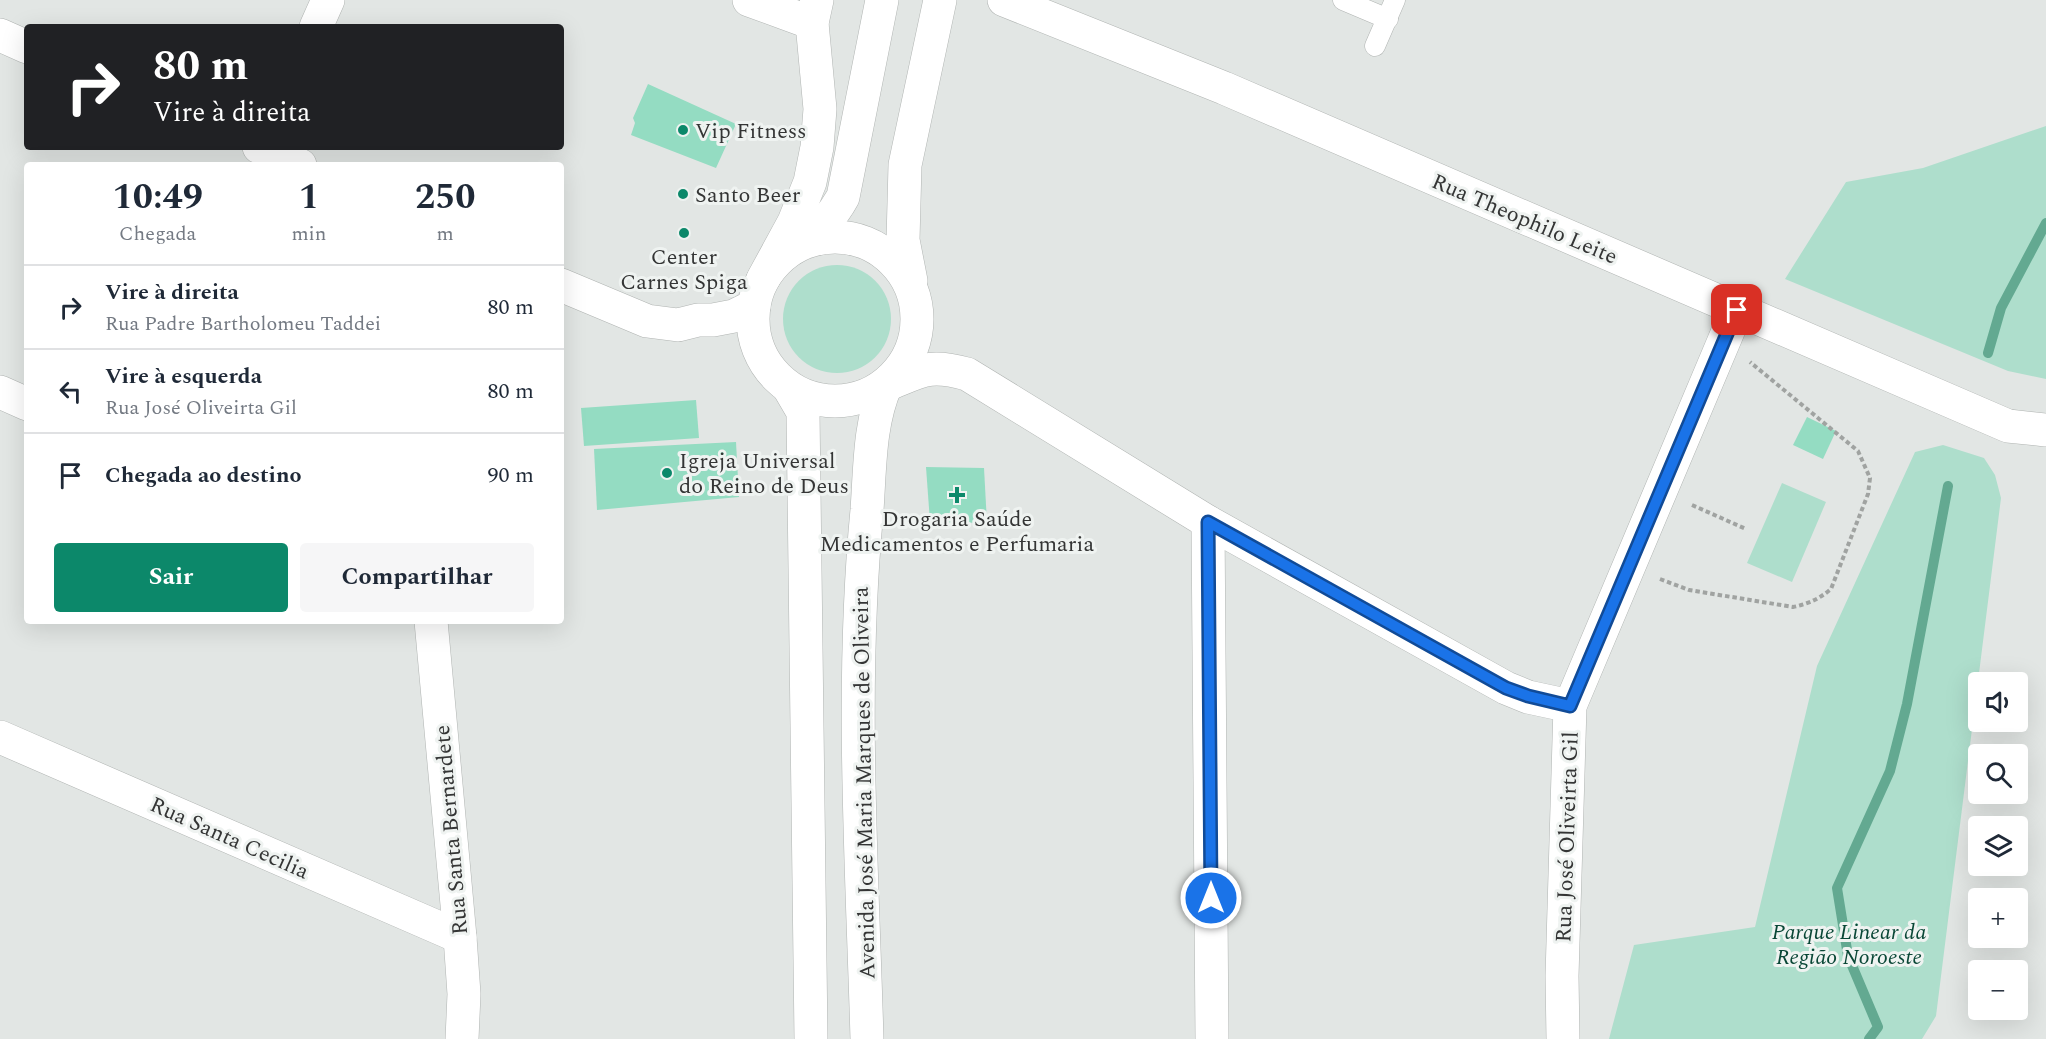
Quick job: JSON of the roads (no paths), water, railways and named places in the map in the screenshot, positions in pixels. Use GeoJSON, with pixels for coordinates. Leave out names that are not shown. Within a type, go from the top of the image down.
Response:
{"type":"FeatureCollection","features":[{"type":"Feature","properties":{"kind":"street"},"geometry":{"type":"LineString","coordinates":[[317,24],[327,0]]}},
{"type":"Feature","properties":{"kind":"street"},"geometry":{"type":"LineString","coordinates":[[749,0],[814,12],[820,109],[817,147],[810,182],[758,292],[752,322],[757,347],[770,370],[789,388],[803,412],[811,1039]]}},
{"type":"Feature","properties":{"kind":"street"},"geometry":{"type":"LineString","coordinates":[[886,385],[904,368],[915,343],[918,318],[903,240],[904,165],[940,0]]}},
{"type":"Feature","properties":{"kind":"street","name":"Rua Theophilo Leite"},"geometry":{"type":"LineString","coordinates":[[1004,0],[1224,88],[2008,426],[2046,430]]}},
{"type":"Feature","properties":{"kind":"street"},"geometry":{"type":"LineString","coordinates":[[564,286],[647,321],[678,325],[734,316],[758,292],[776,261],[817,232],[843,197],[882,4]]}},
{"type":"Feature","properties":{"kind":"street"},"geometry":{"type":"LineString","coordinates":[[0,35],[24,46]]}},
{"type":"Feature","properties":{"kind":"street"},"geometry":{"type":"LineString","coordinates":[[266,150],[293,162]]}},
{"type":"Feature","properties":{"kind":"street"},"geometry":{"type":"LineString","coordinates":[[793,247],[815,239],[837,237],[859,240],[889,257],[901,270],[913,292]]}},
{"type":"Feature","properties":{"kind":"street","name":"Rua José Oliveirta Gil"},"geometry":{"type":"LineString","coordinates":[[1563,1039],[1562,976],[1570,706],[1737,310]]}},
{"type":"Feature","properties":{"kind":"street"},"geometry":{"type":"LineString","coordinates":[[789,388],[810,396],[838,402],[863,397],[923,369],[946,368],[967,374],[1208,522],[1506,688],[1570,706]]}},
{"type":"Feature","properties":{"kind":"street","name":"Avenida José Maria Marques de Oliveira"},"geometry":{"type":"LineString","coordinates":[[867,1039],[858,726],[861,576],[873,436],[880,396],[886,385]]}},
{"type":"Feature","properties":{"kind":"street"},"geometry":{"type":"LineString","coordinates":[[0,393],[24,403]]}},
{"type":"Feature","properties":{"kind":"street"},"geometry":{"type":"LineString","coordinates":[[1208,522],[1212,1039]]}},
{"type":"Feature","properties":{"kind":"street","name":"Rua Santa Bernardete"},"geometry":{"type":"LineString","coordinates":[[431,624],[460,937],[464,994],[462,1039]]}},
{"type":"Feature","properties":{"kind":"street","name":"Rua Santa Cecilia"},"geometry":{"type":"LineString","coordinates":[[0,736],[460,937]]}},
{"type":"Feature","properties":{"kind":"lane"},"geometry":{"type":"LineString","coordinates":[[1343,0],[1388,19]]}},
{"type":"Feature","properties":{"kind":"lane"},"geometry":{"type":"LineString","coordinates":[[1375,46],[1395,0]]}},
{"type":"Feature","properties":{"kind":"waterway"},"geometry":{"type":"LineString","coordinates":[[1988,353],[2001,308],[2046,223]]}},
{"type":"Feature","properties":{"kind":"waterway"},"geometry":{"type":"LineString","coordinates":[[1869,1039],[1878,1027],[1848,956],[1837,888],[1890,771],[1907,704],[1948,486]]}},
{"type":"Feature","properties":{"kind":"place","name":"Vip Fitness"},"geometry":{"type":"Point","coordinates":[683,130]}},
{"type":"Feature","properties":{"kind":"place","name":"Santo Beer"},"geometry":{"type":"Point","coordinates":[683,194]}},
{"type":"Feature","properties":{"kind":"place","name":"Center Carnes Spiga"},"geometry":{"type":"Point","coordinates":[684,233]}},
{"type":"Feature","properties":{"kind":"place","name":"Igreja Universal do Reino de Deus"},"geometry":{"type":"Point","coordinates":[667,473]}},
{"type":"Feature","properties":{"kind":"place","name":"Drogaria Saúde Medicamentos e Perfumaria"},"geometry":{"type":"Point","coordinates":[957,495]}},
{"type":"Feature","properties":{"kind":"park label","name":"Parque Linear da Região Noroeste"},"geometry":{"type":"Point","coordinates":[1849,944]}}]}
